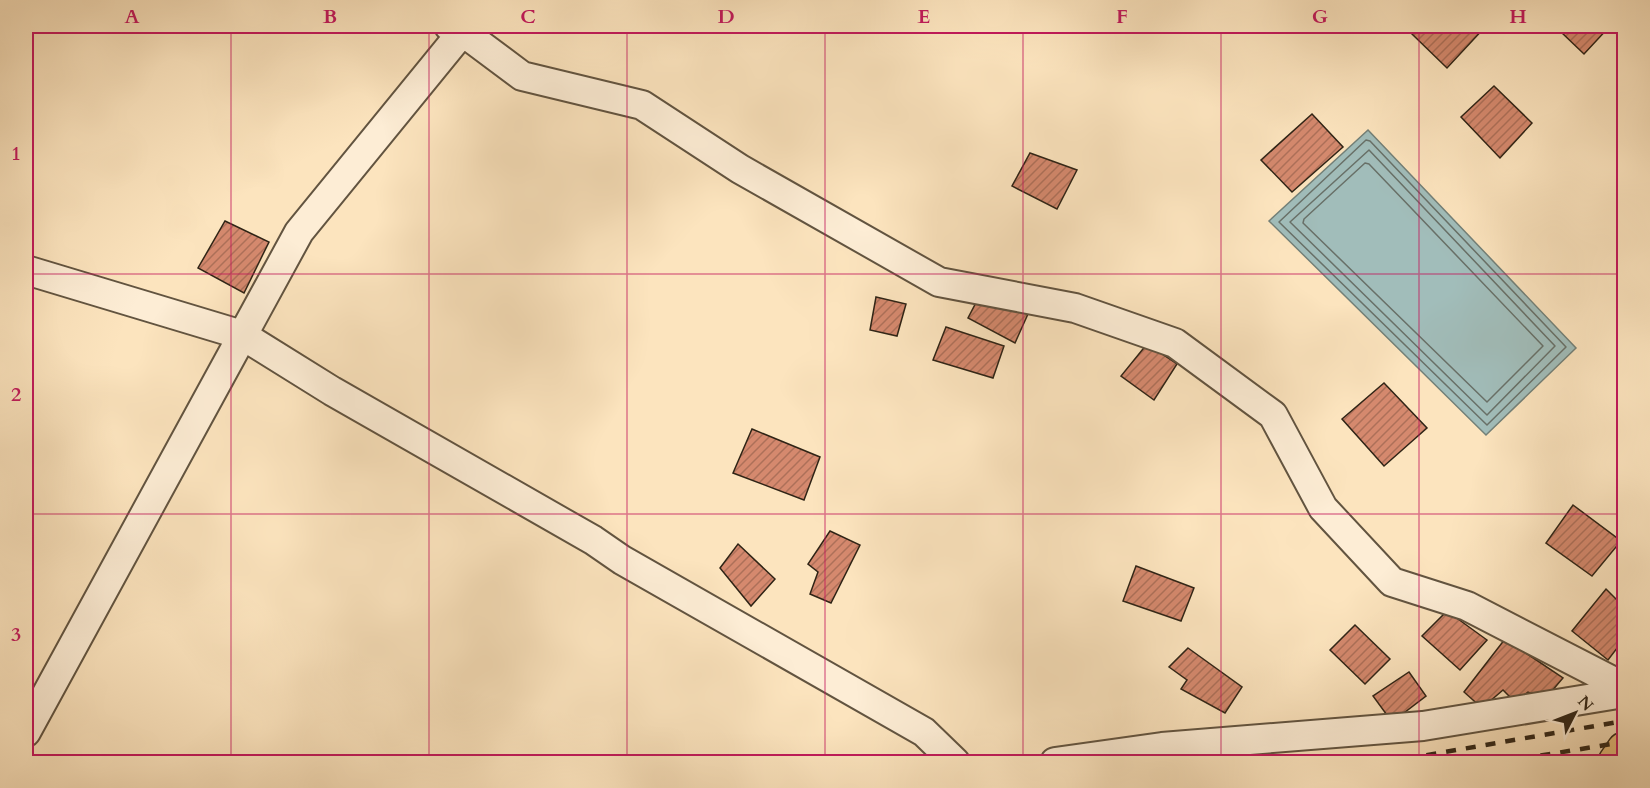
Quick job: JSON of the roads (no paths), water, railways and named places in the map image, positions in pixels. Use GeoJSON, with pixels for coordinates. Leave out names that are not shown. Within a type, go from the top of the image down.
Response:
{"type":"FeatureCollection","features":[{"type":"Feature","properties":{"kind":"highway"},"geometry":{"type":"LineString","coordinates":[[1615,762],[1624,750]]}},
{"type":"Feature","properties":{"kind":"street"},"geometry":{"type":"LineString","coordinates":[[26,732],[299,232],[460,28],[522,76],[642,105],[740,169],[939,282],[1075,308],[1175,343],[1273,416],[1323,508],[1392,582],[1467,606],[1624,687]]}},
{"type":"Feature","properties":{"kind":"street"},"geometry":{"type":"LineString","coordinates":[[26,270],[242,335],[332,391],[593,540],[622,560],[924,732],[955,762]]}},
{"type":"Feature","properties":{"kind":"street"},"geometry":{"type":"LineString","coordinates":[[1055,762],[1162,747],[1423,726],[1624,693]]}},
{"type":"Feature","properties":{"kind":"water"},"geometry":{"type":"Polygon","coordinates":[[[1368,130],[1576,348],[1486,435],[1269,221],[1368,130]]]}},
{"type":"Feature","properties":{"kind":"railway"},"geometry":{"type":"LineString","coordinates":[[1387,762],[1624,721]]}},
{"type":"Feature","properties":{"kind":"railway"},"geometry":{"type":"LineString","coordinates":[[1501,762],[1624,742]]}}]}
